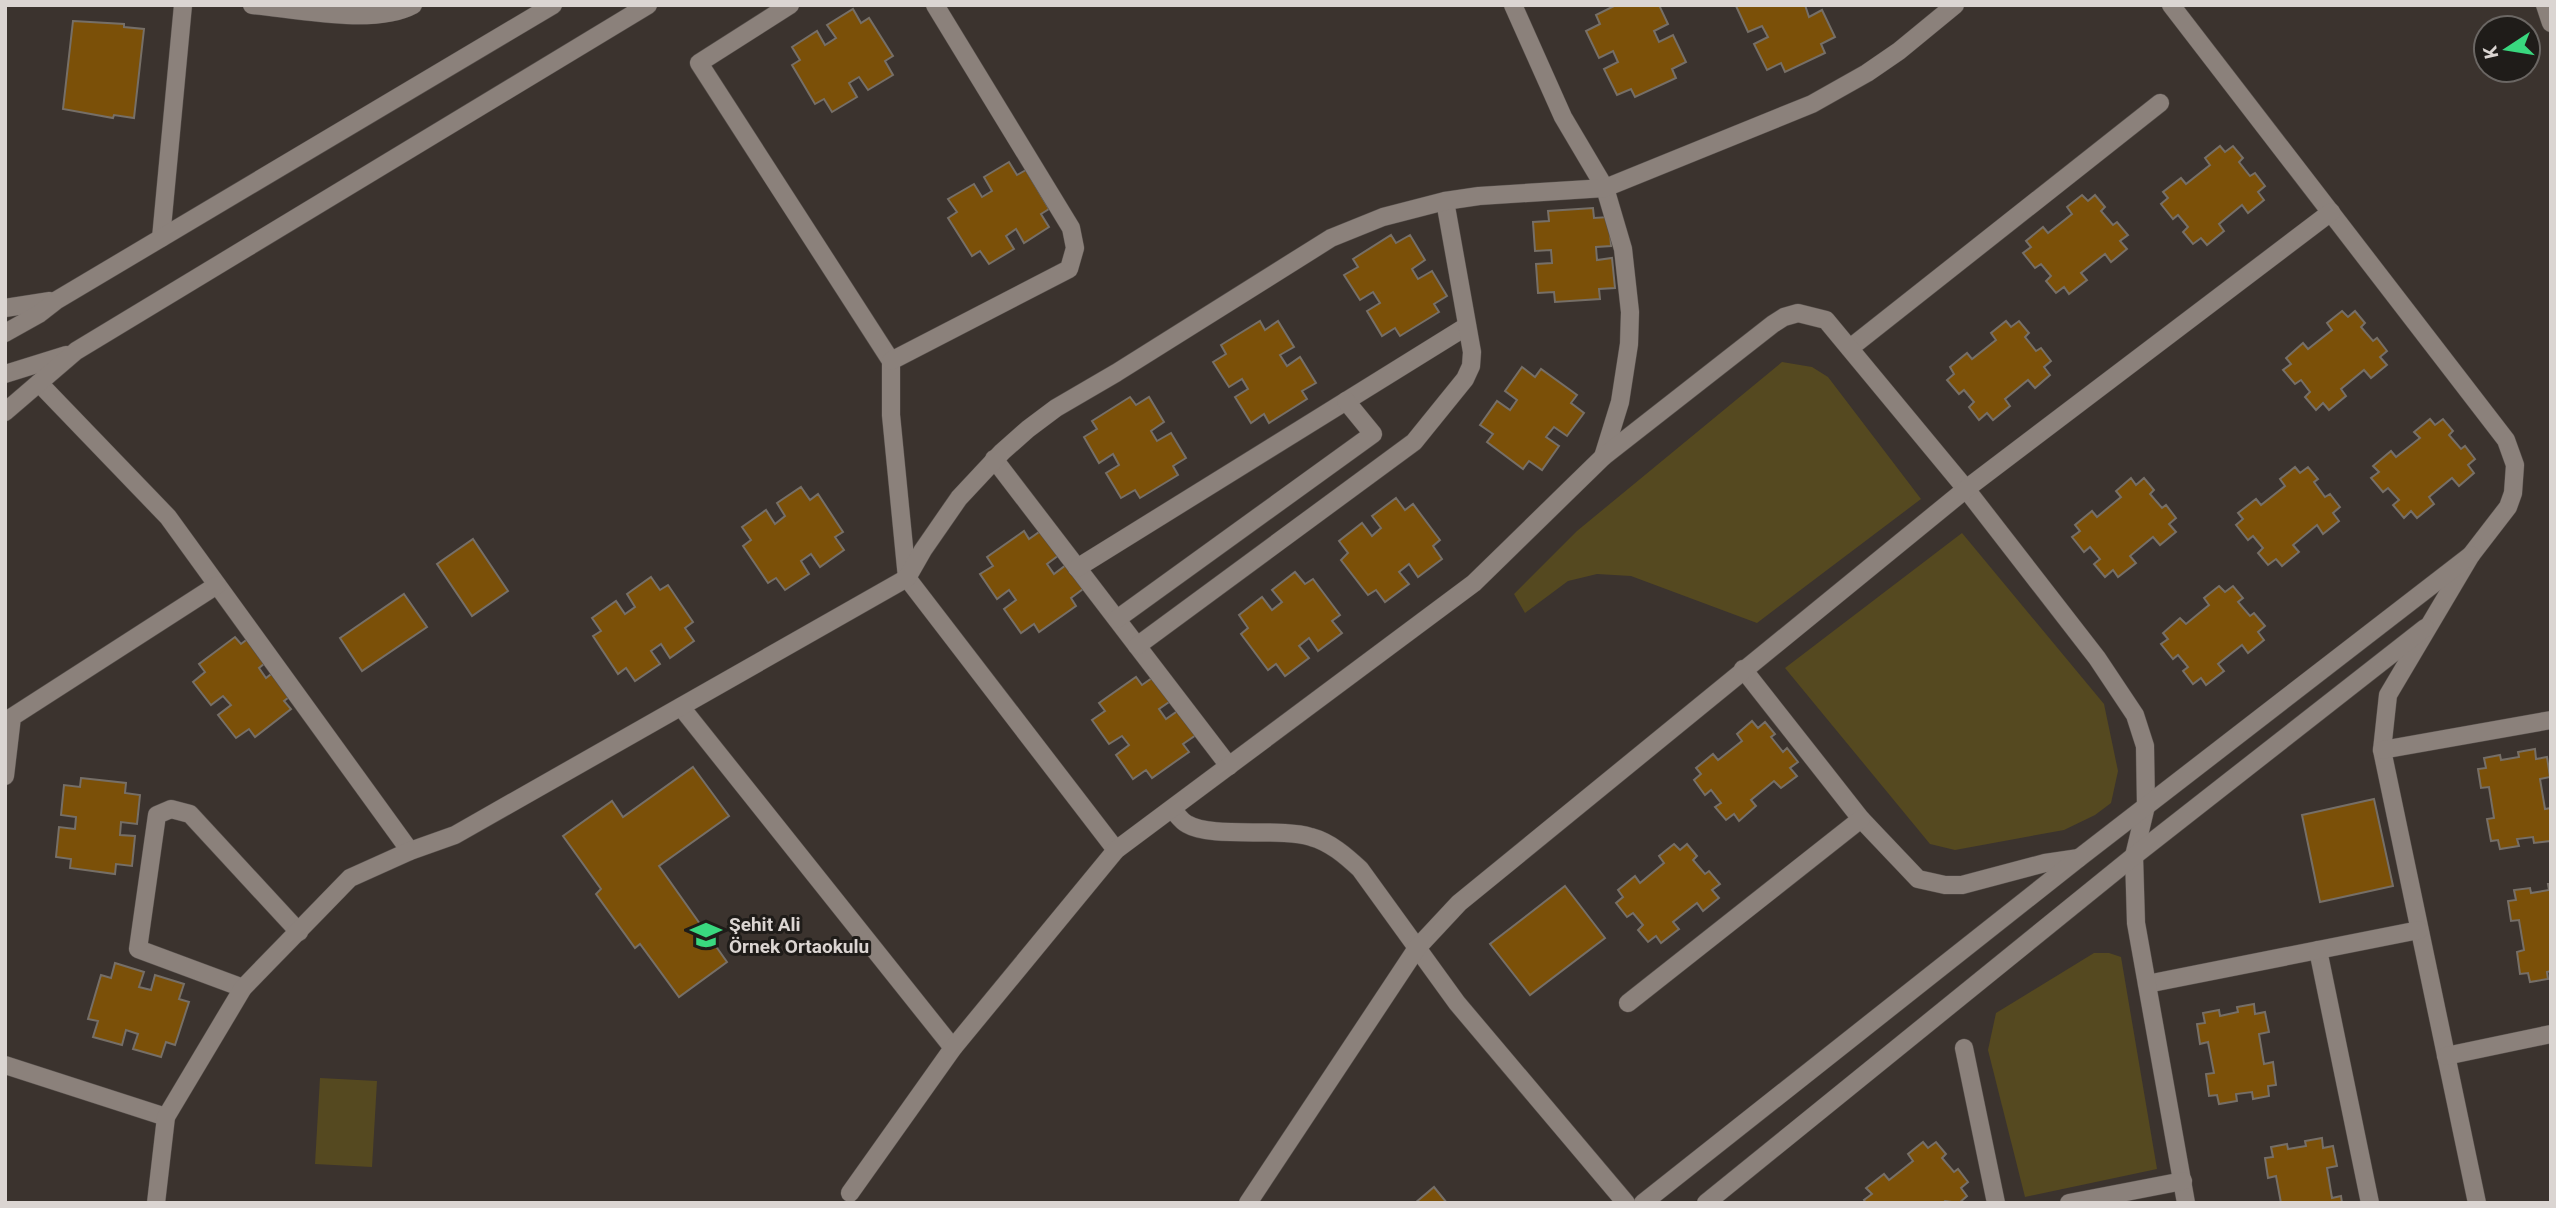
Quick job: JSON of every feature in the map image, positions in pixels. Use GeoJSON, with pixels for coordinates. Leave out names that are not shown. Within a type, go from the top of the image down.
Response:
{"type":"FeatureCollection","features":[{"type":"Feature","properties":{"kind":"street"},"geometry":{"type":"LineString","coordinates":[[161,238],[183,5]]}},
{"type":"Feature","properties":{"kind":"street"},"geometry":{"type":"LineString","coordinates":[[251,5],[369,16],[395,13],[413,5]]}},
{"type":"Feature","properties":{"kind":"street"},"geometry":{"type":"LineString","coordinates":[[5,333],[553,5]]}},
{"type":"Feature","properties":{"kind":"street"},"geometry":{"type":"LineString","coordinates":[[5,412],[76,351],[649,5]]}},
{"type":"Feature","properties":{"kind":"street"},"geometry":{"type":"LineString","coordinates":[[790,5],[699,63],[891,361],[891,415],[907,578],[1116,849]]}},
{"type":"Feature","properties":{"kind":"street"},"geometry":{"type":"LineString","coordinates":[[891,361],[1069,269],[1075,248],[1071,228],[935,5]]}},
{"type":"Feature","properties":{"kind":"street"},"geometry":{"type":"LineString","coordinates":[[1513,5],[1563,117],[1605,188],[1623,249],[1630,312],[1629,344],[1620,402],[1603,457]]}},
{"type":"Feature","properties":{"kind":"street"},"geometry":{"type":"LineString","coordinates":[[156,1203],[166,1117],[243,988],[350,878],[410,851],[456,835],[907,578],[946,515],[994,459],[1028,429],[1056,408],[1331,238],[1383,217],[1445,201],[1479,196],[1605,188],[1783,117],[1840,89],[1899,51],[1955,5]]}},
{"type":"Feature","properties":{"kind":"street"},"geometry":{"type":"LineString","coordinates":[[2171,5],[2506,440],[2512,452],[2516,479],[2508,507],[2471,555],[2425,628],[2388,695],[2382,750],[2477,1203]]}},
{"type":"Feature","properties":{"kind":"street"},"geometry":{"type":"LineString","coordinates":[[2545,5],[2551,23]]}},
{"type":"Feature","properties":{"kind":"street"},"geometry":{"type":"LineString","coordinates":[[1850,348],[2160,103]]}},
{"type":"Feature","properties":{"kind":"street"},"geometry":{"type":"LineString","coordinates":[[1137,646],[1414,442],[1469,373],[1472,358],[1445,201]]}},
{"type":"Feature","properties":{"kind":"street"},"geometry":{"type":"LineString","coordinates":[[1248,1203],[1417,948],[1459,903],[1966,489],[2330,212]]}},
{"type":"Feature","properties":{"kind":"street"},"geometry":{"type":"LineString","coordinates":[[5,308],[57,300]]}},
{"type":"Feature","properties":{"kind":"street"},"geometry":{"type":"LineString","coordinates":[[850,1193],[953,1048],[1116,849],[1474,583],[1603,457],[1784,317],[1798,313],[1826,320],[1850,348],[1966,489],[2097,658],[2135,715],[2145,746],[2146,806],[2134,856],[2136,923],[2186,1203]]}},
{"type":"Feature","properties":{"kind":"street"},"geometry":{"type":"LineString","coordinates":[[1077,568],[1467,326]]}},
{"type":"Feature","properties":{"kind":"street"},"geometry":{"type":"LineString","coordinates":[[5,374],[76,351]]}},
{"type":"Feature","properties":{"kind":"street"},"geometry":{"type":"LineString","coordinates":[[39,383],[168,517],[410,851]]}},
{"type":"Feature","properties":{"kind":"street"},"geometry":{"type":"LineString","coordinates":[[1116,619],[1373,434],[1346,401]]}},
{"type":"Feature","properties":{"kind":"street"},"geometry":{"type":"LineString","coordinates":[[994,459],[1229,766]]}},
{"type":"Feature","properties":{"kind":"street"},"geometry":{"type":"LineString","coordinates":[[1643,1203],[2079,858],[2471,555]]}},
{"type":"Feature","properties":{"kind":"street"},"geometry":{"type":"LineString","coordinates":[[5,776],[12,717],[217,585]]}},
{"type":"Feature","properties":{"kind":"street"},"geometry":{"type":"LineString","coordinates":[[1706,1203],[2134,856],[2425,628]]}},
{"type":"Feature","properties":{"kind":"street"},"geometry":{"type":"LineString","coordinates":[[1743,669],[1861,819],[1918,878],[1945,885],[1978,883],[2034,866],[2079,858]]}},
{"type":"Feature","properties":{"kind":"street"},"geometry":{"type":"LineString","coordinates":[[681,707],[953,1048]]}},
{"type":"Feature","properties":{"kind":"street"},"geometry":{"type":"LineString","coordinates":[[2382,750],[2551,720]]}},
{"type":"Feature","properties":{"kind":"street"},"geometry":{"type":"LineString","coordinates":[[243,988],[138,948],[157,815],[171,809],[190,814],[299,932]]}},
{"type":"Feature","properties":{"kind":"street"},"geometry":{"type":"LineString","coordinates":[[1172,809],[1186,824],[1203,830],[1273,832],[1311,837],[1345,855],[1360,869],[1457,1003],[1626,1203]]}},
{"type":"Feature","properties":{"kind":"street"},"geometry":{"type":"LineString","coordinates":[[1628,1003],[1861,819]]}},
{"type":"Feature","properties":{"kind":"street"},"geometry":{"type":"LineString","coordinates":[[2147,984],[2420,930]]}},
{"type":"Feature","properties":{"kind":"street"},"geometry":{"type":"LineString","coordinates":[[2318,950],[2370,1203]]}},
{"type":"Feature","properties":{"kind":"street"},"geometry":{"type":"LineString","coordinates":[[2446,1056],[2551,1034]]}},
{"type":"Feature","properties":{"kind":"street"},"geometry":{"type":"LineString","coordinates":[[1964,1048],[1996,1203]]}},
{"type":"Feature","properties":{"kind":"street"},"geometry":{"type":"LineString","coordinates":[[5,1065],[166,1117]]}},
{"type":"Feature","properties":{"kind":"street"},"geometry":{"type":"LineString","coordinates":[[2069,1203],[2183,1181]]}},
{"type":"Feature","properties":{"kind":"shaded area"},"geometry":{"type":"Polygon","coordinates":[[[1782,362],[1812,367],[1828,377],[1921,499],[1757,623],[1631,576],[1597,574],[1568,581],[1525,613],[1514,594],[1577,531],[1782,362]]]}},
{"type":"Feature","properties":{"kind":"shaded area"},"geometry":{"type":"Polygon","coordinates":[[[1962,533],[2104,704],[2118,771],[2111,803],[2095,815],[2064,830],[1955,850],[1930,844],[1785,668],[1962,533]]]}},
{"type":"Feature","properties":{"kind":"shaded area"},"geometry":{"type":"Polygon","coordinates":[[[2094,953],[2109,953],[2121,957],[2157,1169],[2025,1197],[1988,1050],[1996,1013],[2094,953]]]}},
{"type":"Feature","properties":{"kind":"shaded area"},"geometry":{"type":"Polygon","coordinates":[[[320,1078],[377,1081],[372,1167],[315,1164],[320,1078]]]}},
{"type":"Feature","properties":{"kind":"building"},"geometry":{"type":"Polygon","coordinates":[[[1616,5],[1659,5],[1668,24],[1654,31],[1659,42],[1673,35],[1686,62],[1672,69],[1676,78],[1635,97],[1631,89],[1617,95],[1604,69],[1618,62],[1613,51],[1599,58],[1586,31],[1600,24],[1596,15],[1616,5]]]}},
{"type":"Feature","properties":{"kind":"building"},"geometry":{"type":"Polygon","coordinates":[[[1805,5],[1809,17],[1822,10],[1835,37],[1821,44],[1825,53],[1785,72],[1781,63],[1767,70],[1754,44],[1768,37],[1762,26],[1748,32],[1736,6],[1805,5]]]}},
{"type":"Feature","properties":{"kind":"building"},"geometry":{"type":"Polygon","coordinates":[[[853,9],[861,23],[869,18],[893,56],[885,61],[893,75],[868,90],[859,77],[849,83],[857,97],[832,112],[824,99],[815,104],[792,65],[800,60],[792,47],[817,31],[825,45],[836,38],[827,25],[853,9]]]}},
{"type":"Feature","properties":{"kind":"building"},"geometry":{"type":"Polygon","coordinates":[[[73,21],[124,24],[124,27],[144,29],[134,118],[114,115],[113,118],[63,109],[73,21]]]}},
{"type":"Feature","properties":{"kind":"building"},"geometry":{"type":"Polygon","coordinates":[[[2220,146],[2225,152],[2233,146],[2243,158],[2239,162],[2250,176],[2255,173],[2265,186],[2258,192],[2264,200],[2248,213],[2242,205],[2219,224],[2224,231],[2207,245],[2201,238],[2193,244],[2183,232],[2188,227],[2178,215],[2173,219],[2161,204],[2168,198],[2163,192],[2181,178],[2186,184],[2210,165],[2205,158],[2220,146]]]}},
{"type":"Feature","properties":{"kind":"building"},"geometry":{"type":"Polygon","coordinates":[[[1009,162],[1017,175],[1026,170],[1049,209],[1041,214],[1049,227],[1024,243],[1016,229],[1006,236],[1014,249],[989,264],[980,251],[972,256],[948,218],[957,212],[948,199],[974,184],[982,197],[992,191],[984,177],[1009,162]]]}},
{"type":"Feature","properties":{"kind":"building"},"geometry":{"type":"Polygon","coordinates":[[[2082,195],[2088,201],[2095,195],[2105,207],[2101,211],[2113,225],[2117,222],[2128,235],[2120,241],[2127,249],[2111,262],[2105,254],[2081,273],[2087,280],[2069,294],[2064,287],[2056,293],[2046,281],[2051,276],[2041,264],[2035,268],[2023,253],[2031,247],[2026,241],[2043,227],[2048,233],[2072,214],[2067,207],[2082,195]]]}},
{"type":"Feature","properties":{"kind":"building"},"geometry":{"type":"Polygon","coordinates":[[[1593,208],[1594,218],[1609,217],[1611,246],[1596,247],[1597,260],[1612,258],[1615,288],[1599,289],[1600,299],[1555,302],[1554,292],[1538,293],[1536,264],[1552,263],[1551,250],[1535,251],[1533,222],[1549,221],[1548,211],[1593,208]]]}},
{"type":"Feature","properties":{"kind":"building"},"geometry":{"type":"Polygon","coordinates":[[[1391,235],[1396,243],[1410,235],[1425,260],[1412,269],[1418,279],[1432,271],[1447,296],[1434,304],[1439,312],[1400,336],[1395,328],[1382,336],[1367,311],[1380,303],[1373,292],[1360,300],[1344,275],[1358,267],[1353,259],[1391,235]]]}},
{"type":"Feature","properties":{"kind":"building"},"geometry":{"type":"Polygon","coordinates":[[[2342,311],[2348,317],[2355,311],[2365,323],[2361,327],[2373,341],[2377,338],[2387,351],[2380,357],[2387,365],[2371,378],[2364,370],[2341,389],[2346,396],[2329,410],[2323,403],[2316,410],[2305,397],[2310,392],[2301,380],[2295,384],[2283,370],[2291,364],[2286,358],[2303,343],[2308,349],[2332,330],[2327,323],[2342,311]]]}},
{"type":"Feature","properties":{"kind":"building"},"geometry":{"type":"Polygon","coordinates":[[[1260,321],[1265,330],[1278,321],[1294,347],[1280,355],[1287,366],[1300,357],[1316,383],[1302,391],[1307,399],[1269,423],[1264,414],[1251,423],[1235,397],[1248,389],[1242,379],[1229,387],[1213,362],[1226,354],[1221,345],[1260,321]]]}},
{"type":"Feature","properties":{"kind":"building"},"geometry":{"type":"Polygon","coordinates":[[[2006,321],[2011,327],[2019,321],[2029,333],[2025,337],[2036,351],[2041,348],[2051,361],[2044,367],[2050,375],[2035,388],[2028,380],[2005,399],[2010,406],[1993,420],[1987,413],[1979,420],[1969,407],[1974,402],[1964,390],[1959,394],[1947,380],[1954,374],[1950,367],[1967,353],[1972,359],[1996,340],[1991,333],[2006,321]]]}},
{"type":"Feature","properties":{"kind":"building"},"geometry":{"type":"Polygon","coordinates":[[[1522,367],[1535,377],[1541,369],[1577,395],[1571,403],[1584,413],[1567,436],[1554,427],[1546,437],[1559,446],[1542,470],[1529,461],[1523,469],[1487,442],[1493,434],[1480,425],[1497,401],[1510,410],[1517,400],[1505,391],[1522,367]]]}},
{"type":"Feature","properties":{"kind":"building"},"geometry":{"type":"Polygon","coordinates":[[[1130,397],[1136,405],[1149,397],[1164,422],[1151,431],[1157,441],[1171,433],[1186,458],[1173,466],[1178,475],[1140,498],[1135,490],[1121,498],[1106,473],[1119,465],[1113,454],[1099,463],[1084,437],[1097,429],[1092,421],[1130,397]]]}},
{"type":"Feature","properties":{"kind":"building"},"geometry":{"type":"Polygon","coordinates":[[[2430,419],[2435,425],[2443,419],[2453,431],[2449,435],[2461,449],[2465,446],[2475,459],[2468,465],[2474,473],[2459,486],[2452,478],[2429,497],[2434,504],[2417,518],[2411,511],[2404,518],[2393,505],[2399,500],[2388,488],[2383,492],[2371,478],[2379,472],[2373,466],[2391,451],[2396,457],[2420,438],[2414,432],[2430,419]]]}},
{"type":"Feature","properties":{"kind":"building"},"geometry":{"type":"Polygon","coordinates":[[[2295,467],[2300,473],[2308,467],[2318,479],[2314,482],[2325,497],[2330,494],[2340,507],[2333,513],[2339,521],[2323,534],[2317,525],[2293,545],[2299,552],[2282,566],[2276,559],[2268,565],[2258,553],[2263,548],[2253,536],[2248,540],[2236,525],[2243,519],[2238,513],[2256,499],[2261,505],[2285,486],[2280,479],[2295,467]]]}},
{"type":"Feature","properties":{"kind":"building"},"geometry":{"type":"Polygon","coordinates":[[[2131,478],[2136,485],[2144,478],[2154,490],[2150,494],[2162,508],[2166,505],[2176,518],[2169,524],[2176,532],[2160,545],[2153,537],[2130,556],[2136,563],[2118,577],[2113,570],[2105,577],[2094,564],[2100,559],[2090,547],[2084,552],[2072,537],[2080,531],[2075,525],[2092,511],[2097,517],[2121,497],[2116,491],[2131,478]]]}},
{"type":"Feature","properties":{"kind":"building"},"geometry":{"type":"Polygon","coordinates":[[[801,487],[810,500],[818,494],[843,532],[835,537],[844,550],[820,567],[811,554],[801,561],[809,574],[785,590],[776,578],[768,583],[743,546],[751,540],[742,527],[766,510],[775,524],[785,516],[777,503],[801,487]]]}},
{"type":"Feature","properties":{"kind":"building"},"geometry":{"type":"Polygon","coordinates":[[[1396,498],[1405,510],[1413,504],[1440,540],[1433,546],[1442,559],[1418,577],[1409,564],[1399,572],[1409,584],[1385,602],[1376,590],[1368,595],[1341,560],[1348,553],[1339,541],[1362,523],[1372,536],[1381,528],[1372,516],[1396,498]]]}},
{"type":"Feature","properties":{"kind":"building"},"geometry":{"type":"Polygon","coordinates":[[[1042,530],[1059,555],[1047,564],[1054,574],[1066,565],[1083,589],[1071,598],[1076,606],[1039,632],[1034,624],[1021,633],[1004,609],[1016,600],[1009,590],[997,599],[980,574],[993,566],[987,557],[1024,531],[1029,539],[1042,530]]]}},
{"type":"Feature","properties":{"kind":"building"},"geometry":{"type":"Polygon","coordinates":[[[473,539],[508,591],[472,616],[437,564],[473,539]]]}},
{"type":"Feature","properties":{"kind":"building"},"geometry":{"type":"Polygon","coordinates":[[[1295,572],[1305,584],[1313,579],[1340,615],[1332,621],[1342,633],[1318,651],[1309,638],[1299,646],[1309,658],[1285,676],[1276,664],[1268,670],[1241,634],[1248,628],[1239,615],[1262,597],[1272,610],[1282,602],[1272,590],[1295,572]]]}},
{"type":"Feature","properties":{"kind":"building"},"geometry":{"type":"Polygon","coordinates":[[[651,577],[660,590],[668,585],[693,622],[685,628],[694,641],[670,658],[661,644],[651,651],[660,664],[635,681],[626,668],[618,674],[593,636],[601,631],[592,618],[616,601],[625,614],[635,607],[627,594],[651,577]]]}},
{"type":"Feature","properties":{"kind":"building"},"geometry":{"type":"Polygon","coordinates":[[[2219,586],[2225,592],[2233,586],[2243,598],[2238,602],[2250,616],[2254,613],[2265,626],[2258,632],[2264,640],[2248,653],[2242,645],[2218,664],[2224,671],[2206,685],[2201,678],[2193,684],[2183,671],[2188,667],[2178,655],[2173,659],[2161,644],[2168,639],[2163,633],[2180,618],[2186,624],[2209,605],[2204,598],[2219,586]]]}},
{"type":"Feature","properties":{"kind":"building"},"geometry":{"type":"Polygon","coordinates":[[[404,594],[427,627],[362,671],[340,638],[404,594]]]}},
{"type":"Feature","properties":{"kind":"building"},"geometry":{"type":"Polygon","coordinates":[[[253,635],[271,658],[259,668],[266,678],[279,668],[297,691],[284,701],[291,709],[255,737],[249,729],[236,738],[218,715],[231,705],[223,696],[211,705],[193,682],[205,672],[199,664],[235,637],[241,644],[253,635]]]}},
{"type":"Feature","properties":{"kind":"building"},"geometry":{"type":"Polygon","coordinates":[[[1155,676],[1172,700],[1159,709],[1166,719],[1179,710],[1196,735],[1183,744],[1189,752],[1152,778],[1146,770],[1133,779],[1116,755],[1129,745],[1122,736],[1109,744],[1092,720],[1105,711],[1099,703],[1136,677],[1142,685],[1155,676]]]}},
{"type":"Feature","properties":{"kind":"building"},"geometry":{"type":"Polygon","coordinates":[[[1752,721],[1758,728],[1765,722],[1775,734],[1771,737],[1783,752],[1787,748],[1798,762],[1790,768],[1797,776],[1781,788],[1774,781],[1751,800],[1756,806],[1739,821],[1734,814],[1726,820],[1715,807],[1721,803],[1711,790],[1705,795],[1694,780],[1701,774],[1696,768],[1713,754],[1718,760],[1742,741],[1737,734],[1752,721]]]}},
{"type":"Feature","properties":{"kind":"building"},"geometry":{"type":"Polygon","coordinates":[[[2535,749],[2536,759],[2547,757],[2550,777],[2540,779],[2545,809],[2551,808],[2550,841],[2534,843],[2533,837],[2517,839],[2519,846],[2500,849],[2498,840],[2491,841],[2487,819],[2494,818],[2489,787],[2481,788],[2478,769],[2486,768],[2484,758],[2500,755],[2501,760],[2519,757],[2518,752],[2535,749]]]}},
{"type":"Feature","properties":{"kind":"building"},"geometry":{"type":"Polygon","coordinates":[[[693,767],[729,816],[659,866],[727,962],[679,997],[640,944],[635,948],[596,894],[601,889],[563,836],[612,801],[623,817],[693,767]]]}},
{"type":"Feature","properties":{"kind":"building"},"geometry":{"type":"Polygon","coordinates":[[[81,778],[126,783],[125,793],[140,795],[137,824],[121,822],[120,835],[135,836],[132,866],[116,864],[115,874],[70,868],[71,859],[56,857],[59,827],[75,829],[76,817],[61,815],[64,785],[80,787],[81,778]]]}},
{"type":"Feature","properties":{"kind":"building"},"geometry":{"type":"Polygon","coordinates":[[[2374,799],[2393,886],[2320,902],[2302,815],[2374,799]]]}},
{"type":"Feature","properties":{"kind":"building"},"geometry":{"type":"Polygon","coordinates":[[[1674,844],[1680,850],[1687,844],[1697,856],[1693,860],[1705,874],[1709,871],[1720,884],[1712,890],[1719,898],[1703,911],[1697,903],[1673,922],[1679,929],[1661,943],[1656,936],[1648,942],[1638,930],[1643,925],[1633,913],[1627,917],[1616,903],[1623,897],[1618,890],[1635,876],[1640,883],[1664,863],[1659,856],[1674,844]]]}},
{"type":"Feature","properties":{"kind":"building"},"geometry":{"type":"Polygon","coordinates":[[[2548,884],[2551,884],[2551,971],[2547,972],[2548,979],[2530,982],[2528,973],[2520,974],[2517,952],[2524,950],[2519,920],[2511,921],[2508,901],[2516,900],[2514,890],[2530,888],[2531,893],[2549,890],[2548,884]]]}},
{"type":"Feature","properties":{"kind":"building"},"geometry":{"type":"Polygon","coordinates":[[[1565,886],[1605,938],[1530,995],[1490,944],[1565,886]]]}},
{"type":"Feature","properties":{"kind":"building"},"geometry":{"type":"Polygon","coordinates":[[[115,963],[144,972],[139,987],[151,990],[155,975],[184,984],[179,999],[189,1002],[175,1045],[166,1042],[161,1057],[133,1049],[138,1034],[126,1030],[122,1045],[93,1037],[98,1021],[88,1019],[101,975],[111,978],[115,963]]]}},
{"type":"Feature","properties":{"kind":"building"},"geometry":{"type":"Polygon","coordinates":[[[2254,1004],[2255,1014],[2265,1012],[2269,1032],[2259,1034],[2264,1064],[2273,1062],[2276,1085],[2268,1086],[2269,1096],[2253,1099],[2252,1092],[2236,1094],[2237,1101],[2219,1104],[2217,1095],[2209,1096],[2206,1074],[2214,1073],[2208,1042],[2200,1044],[2197,1024],[2205,1023],[2203,1013],[2219,1010],[2220,1016],[2238,1012],[2237,1007],[2254,1004]]]}},
{"type":"Feature","properties":{"kind":"building"},"geometry":{"type":"Polygon","coordinates":[[[2322,1138],[2323,1148],[2333,1146],[2337,1166],[2327,1168],[2332,1198],[2341,1196],[2342,1203],[2281,1203],[2276,1176],[2268,1178],[2265,1158],[2273,1157],[2271,1147],[2287,1144],[2288,1149],[2306,1146],[2305,1141],[2322,1138]]]}},
{"type":"Feature","properties":{"kind":"building"},"geometry":{"type":"Polygon","coordinates":[[[1923,1142],[1928,1148],[1936,1142],[1946,1154],[1942,1158],[1954,1172],[1958,1169],[1968,1182],[1961,1188],[1967,1196],[1959,1203],[1866,1203],[1864,1200],[1872,1194],[1866,1188],[1884,1174],[1889,1180],[1913,1161],[1908,1154],[1923,1142]]]}},
{"type":"Feature","properties":{"kind":"building"},"geometry":{"type":"Polygon","coordinates":[[[1434,1187],[1447,1203],[1415,1203],[1434,1187]]]}},
{"type":"Feature","properties":{"kind":"place","name":"Şehit Ali Örnek Ortaokulu"},"geometry":{"type":"Point","coordinates":[706,935]}}]}
